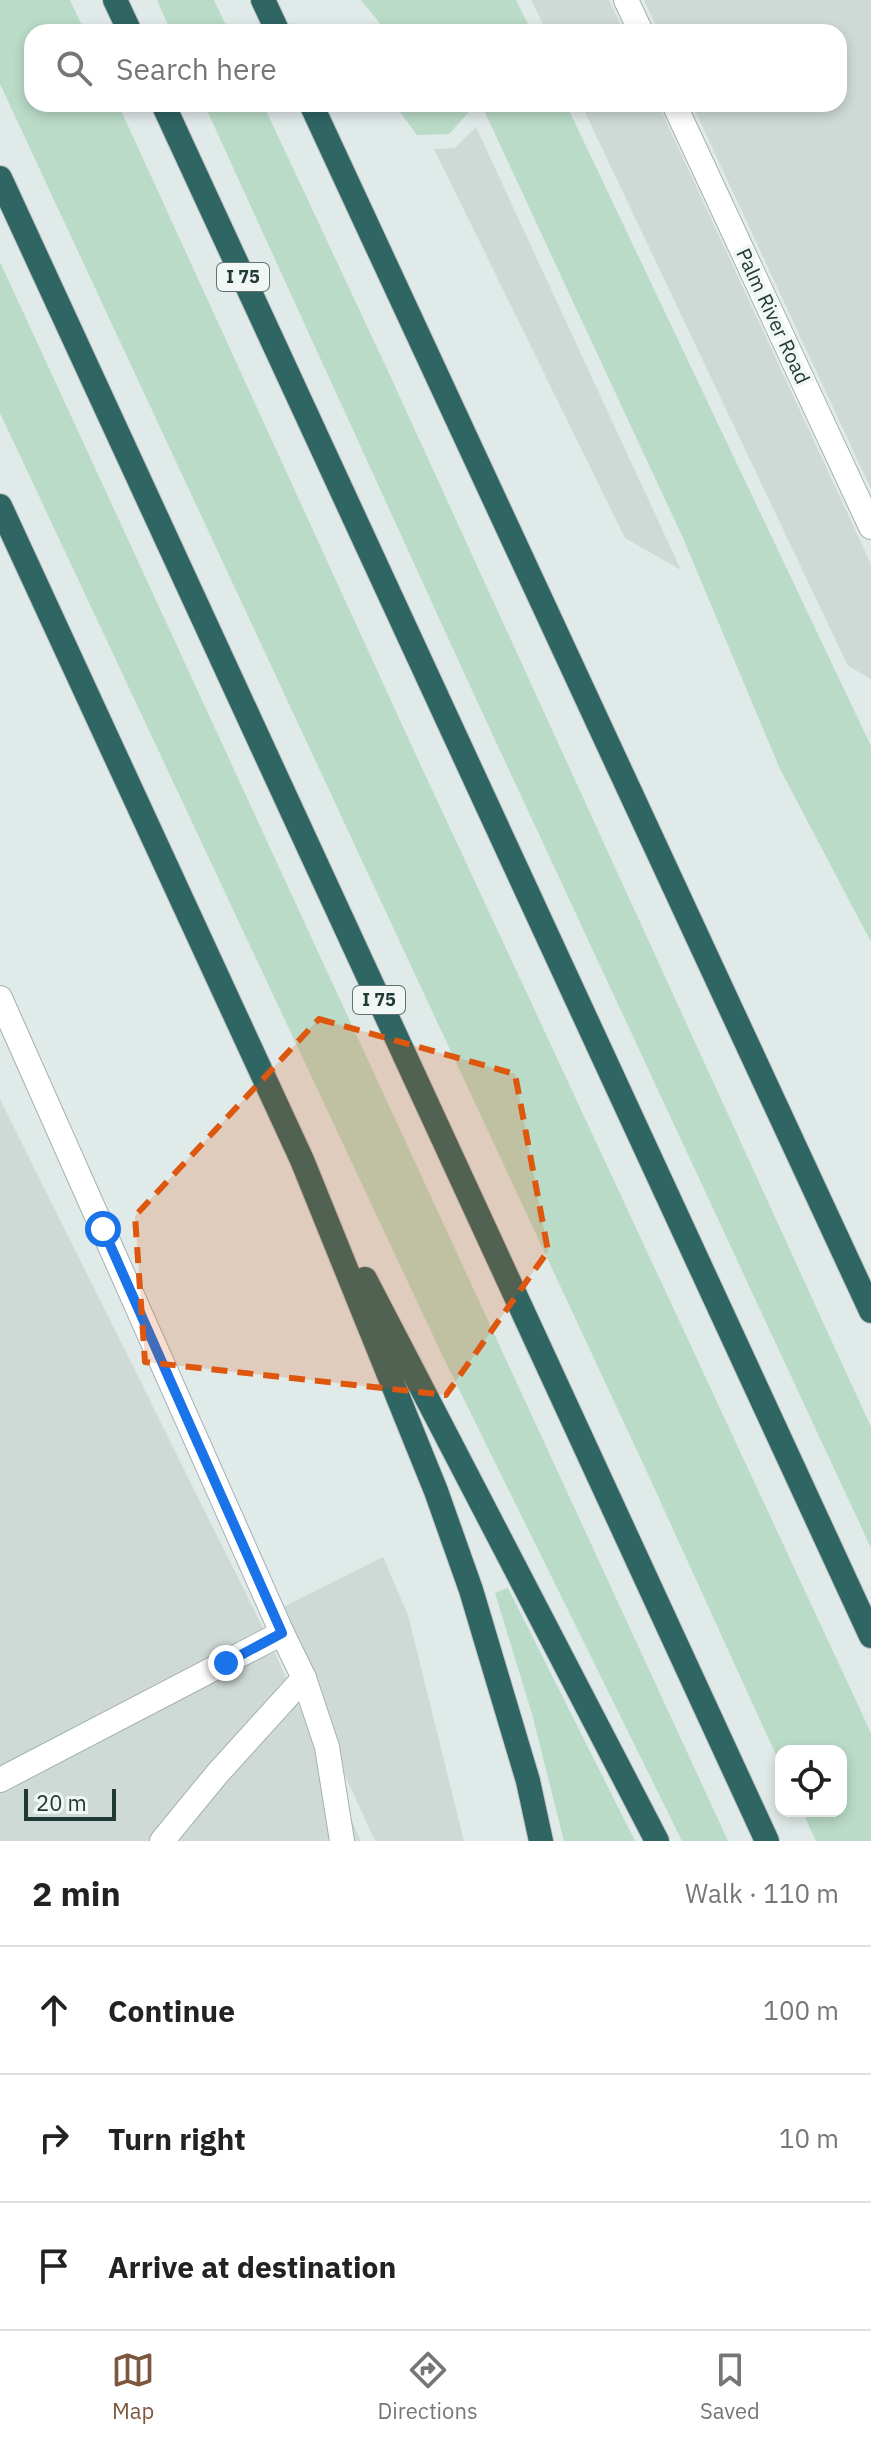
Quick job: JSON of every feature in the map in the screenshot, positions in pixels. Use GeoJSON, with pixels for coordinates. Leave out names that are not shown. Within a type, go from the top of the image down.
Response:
{"type":"FeatureCollection","features":[{"type":"Feature","properties":{"kind":"highway"},"geometry":{"type":"LineString","coordinates":[[115,0],[126,24]]}},
{"type":"Feature","properties":{"kind":"highway"},"geometry":{"type":"LineString","coordinates":[[263,0],[274,24]]}},
{"type":"Feature","properties":{"kind":"highway","name":"I 75"},"geometry":{"type":"LineString","coordinates":[[167,112],[871,1636]]}},
{"type":"Feature","properties":{"kind":"highway"},"geometry":{"type":"LineString","coordinates":[[315,112],[871,1311]]}},
{"type":"Feature","properties":{"kind":"highway","name":"I 75"},"geometry":{"type":"LineString","coordinates":[[0,178],[767,1841]]}},
{"type":"Feature","properties":{"kind":"highway"},"geometry":{"type":"LineString","coordinates":[[0,506],[302,1160],[436,1491],[471,1590],[520,1753],[541,1841]]}},
{"type":"Feature","properties":{"kind":"highway"},"geometry":{"type":"LineString","coordinates":[[302,1160],[657,1841]]}},
{"type":"Feature","properties":{"kind":"street"},"geometry":{"type":"LineString","coordinates":[[626,0],[637,24]]}},
{"type":"Feature","properties":{"kind":"street","name":"Palm River Road"},"geometry":{"type":"LineString","coordinates":[[678,112],[871,527]]}},
{"type":"Feature","properties":{"kind":"street"},"geometry":{"type":"LineString","coordinates":[[0,998],[304,1678],[327,1747],[342,1841]]}},
{"type":"Feature","properties":{"kind":"street"},"geometry":{"type":"LineString","coordinates":[[0,1780],[282,1633]]}},
{"type":"Feature","properties":{"kind":"street"},"geometry":{"type":"LineString","coordinates":[[162,1841],[217,1774],[304,1678]]}},
{"type":"Feature","properties":{"kind":"highlighted area"},"geometry":{"type":"Polygon","coordinates":[[[319,1019],[515,1074],[548,1251],[446,1395],[145,1362],[135,1216],[319,1019]]]}},
{"type":"Feature","properties":{"kind":"shaded area"},"geometry":{"type":"Polygon","coordinates":[[[531,0],[609,0],[620,24],[543,24],[531,0]]]}},
{"type":"Feature","properties":{"kind":"shaded area"},"geometry":{"type":"Polygon","coordinates":[[[644,0],[871,0],[871,489],[696,112],[847,112],[847,24],[655,24],[644,0]]]}},
{"type":"Feature","properties":{"kind":"shaded area"},"geometry":{"type":"Polygon","coordinates":[[[585,112],[662,112],[871,564],[871,679],[848,666],[585,112]]]}},
{"type":"Feature","properties":{"kind":"shaded area"},"geometry":{"type":"Polygon","coordinates":[[[476,127],[681,570],[625,538],[434,149],[455,148],[476,127]]]}},
{"type":"Feature","properties":{"kind":"shaded area"},"geometry":{"type":"Polygon","coordinates":[[[0,1099],[269,1640],[361,1841],[0,1841],[0,1099]]]}},
{"type":"Feature","properties":{"kind":"shaded area"},"geometry":{"type":"Polygon","coordinates":[[[383,1557],[408,1615],[464,1841],[375,1841],[271,1613],[383,1557]]]}},
{"type":"Feature","properties":{"kind":"green space"},"geometry":{"type":"Polygon","coordinates":[[[0,0],[70,0],[81,24],[24,24],[24,112],[122,112],[409,740],[871,1733],[871,1841],[816,1841],[805,1817],[847,1817],[847,1745],[775,1745],[775,1753],[0,84],[0,0]]]}},
{"type":"Feature","properties":{"kind":"green space"},"geometry":{"type":"Polygon","coordinates":[[[157,0],[214,0],[225,24],[168,24],[157,0]]]}},
{"type":"Feature","properties":{"kind":"green space"},"geometry":{"type":"Polygon","coordinates":[[[361,0],[516,0],[528,24],[380,24],[361,0]]]}},
{"type":"Feature","properties":{"kind":"green space"},"geometry":{"type":"Polygon","coordinates":[[[208,112],[267,112],[387,369],[871,1427],[871,1548],[476,699],[208,112]]]}},
{"type":"Feature","properties":{"kind":"green space"},"geometry":{"type":"Polygon","coordinates":[[[400,112],[469,112],[449,134],[417,135],[400,112]]]}},
{"type":"Feature","properties":{"kind":"green space"},"geometry":{"type":"Polygon","coordinates":[[[485,112],[570,112],[871,746],[871,942],[780,769],[683,538],[485,112]]]}},
{"type":"Feature","properties":{"kind":"green space"},"geometry":{"type":"Polygon","coordinates":[[[0,262],[728,1841],[682,1841],[444,1359],[0,413],[0,262]]]}},
{"type":"Feature","properties":{"kind":"green space"},"geometry":{"type":"Polygon","coordinates":[[[508,1588],[635,1841],[564,1841],[532,1714],[495,1593],[508,1588]]]}},
{"type":"Feature","properties":{"kind":"route"},"geometry":{"type":"LineString","coordinates":[[103,1229],[282,1633],[226,1663]]}}]}
